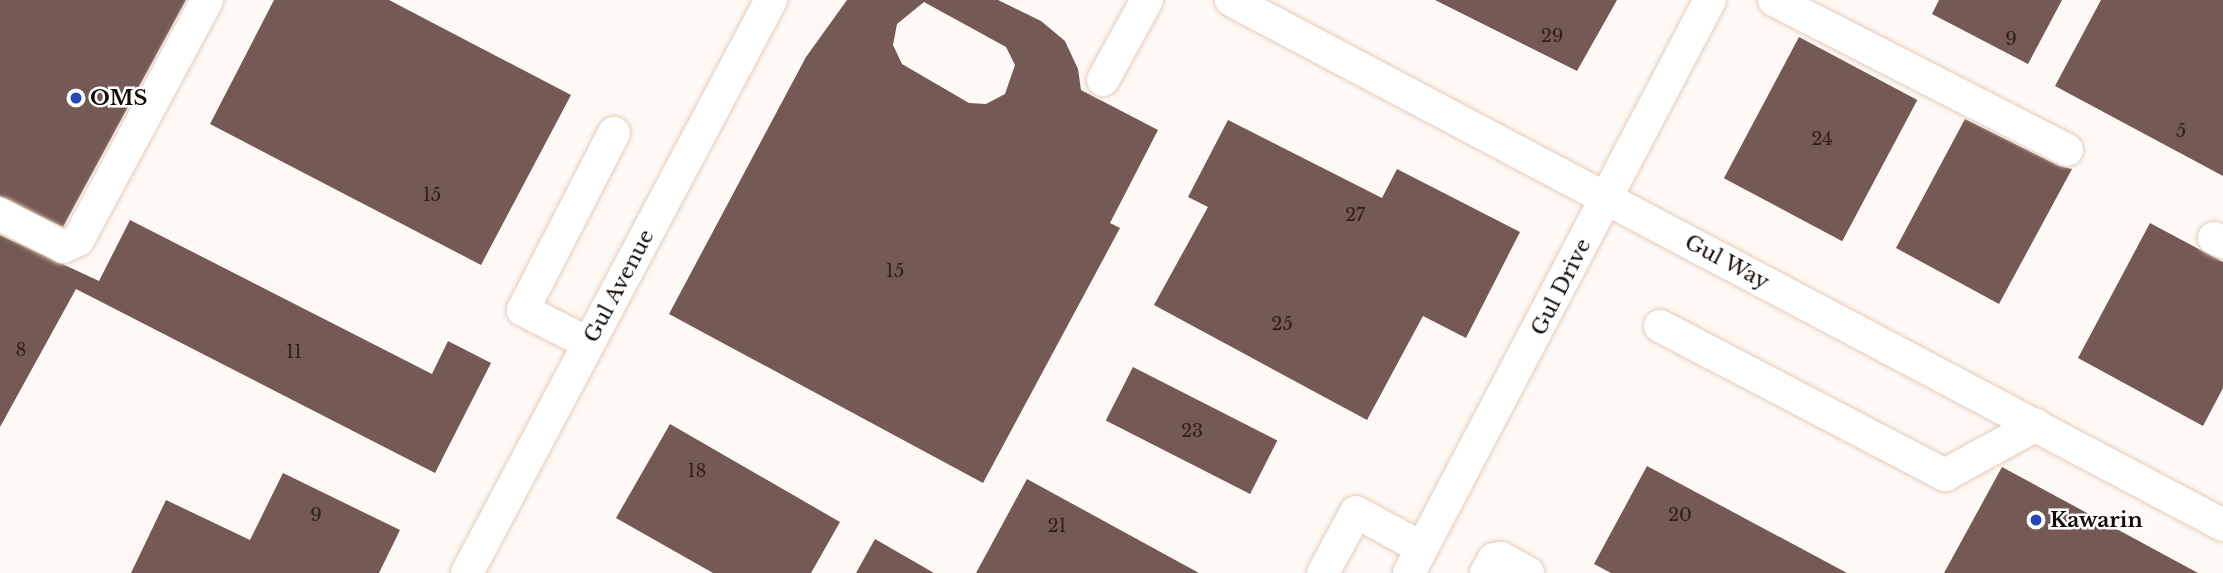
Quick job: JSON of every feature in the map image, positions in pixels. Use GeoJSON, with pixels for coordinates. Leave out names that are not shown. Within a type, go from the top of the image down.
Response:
{"type":"FeatureCollection","features":[{"type":"Feature","properties":{"kind":"street"},"geometry":{"type":"LineString","coordinates":[[0,214],[63,247],[78,240],[207,0]]}},
{"type":"Feature","properties":{"kind":"street","name":"Gul Avenue"},"geometry":{"type":"LineString","coordinates":[[467,573],[771,0]]}},
{"type":"Feature","properties":{"kind":"street"},"geometry":{"type":"LineString","coordinates":[[1103,80],[1147,0]]}},
{"type":"Feature","properties":{"kind":"street","name":"Gul Way"},"geometry":{"type":"LineString","coordinates":[[1231,0],[2223,525]]}},
{"type":"Feature","properties":{"kind":"street","name":"Gul Drive"},"geometry":{"type":"LineString","coordinates":[[1415,566],[1710,0]]}},
{"type":"Feature","properties":{"kind":"street"},"geometry":{"type":"LineString","coordinates":[[1774,0],[2067,150]]}},
{"type":"Feature","properties":{"kind":"street"},"geometry":{"type":"LineString","coordinates":[[588,343],[523,310],[614,133]]}},
{"type":"Feature","properties":{"kind":"street"},"geometry":{"type":"LineString","coordinates":[[1660,326],[1945,475],[2036,425]]}},
{"type":"Feature","properties":{"kind":"street"},"geometry":{"type":"LineString","coordinates":[[1322,573],[1356,512],[1415,566]]}},
{"type":"Feature","properties":{"kind":"street"},"geometry":{"type":"LineString","coordinates":[[1486,573],[1494,559],[1500,558],[1528,573]]}},
{"type":"Feature","properties":{"kind":"building","name":"OMS"},"geometry":{"type":"Polygon","coordinates":[[[0,0],[186,0],[63,227],[0,196],[0,0]]]}},
{"type":"Feature","properties":{"kind":"building"},"geometry":{"type":"Polygon","coordinates":[[[274,0],[389,0],[571,95],[481,265],[210,124],[274,0]]]}},
{"type":"Feature","properties":{"kind":"building"},"geometry":{"type":"Polygon","coordinates":[[[847,0],[998,0],[1041,21],[1065,41],[1078,69],[1081,90],[1158,130],[1110,223],[1120,228],[983,483],[669,314],[806,57],[847,0]],[[924,2],[897,24],[893,45],[902,64],[969,103],[986,104],[1005,94],[1015,65],[1006,47],[924,2]]]}},
{"type":"Feature","properties":{"kind":"building"},"geometry":{"type":"Polygon","coordinates":[[[1435,0],[1617,0],[1577,71],[1435,0]]]}},
{"type":"Feature","properties":{"kind":"building"},"geometry":{"type":"Polygon","coordinates":[[[1939,0],[2062,0],[2028,64],[1932,14],[1939,0]]]}},
{"type":"Feature","properties":{"kind":"building"},"geometry":{"type":"Polygon","coordinates":[[[2101,0],[2223,0],[2223,176],[2055,86],[2101,0]]]}},
{"type":"Feature","properties":{"kind":"building"},"geometry":{"type":"Polygon","coordinates":[[[1799,37],[1917,100],[1842,241],[1724,178],[1799,37]]]}},
{"type":"Feature","properties":{"kind":"building"},"geometry":{"type":"Polygon","coordinates":[[[1965,119],[2059,166],[2072,169],[1999,304],[1896,248],[1965,119]]]}},
{"type":"Feature","properties":{"kind":"building"},"geometry":{"type":"Polygon","coordinates":[[[1228,120],[1382,198],[1397,169],[1520,232],[1466,338],[1423,316],[1367,420],[1154,305],[1208,207],[1188,197],[1228,120]]]}},
{"type":"Feature","properties":{"kind":"building"},"geometry":{"type":"Polygon","coordinates":[[[130,220],[432,374],[448,341],[491,363],[435,473],[76,289],[0,427],[0,235],[99,281],[130,220]]]}},
{"type":"Feature","properties":{"kind":"building"},"geometry":{"type":"Polygon","coordinates":[[[2150,223],[2223,262],[2223,388],[2203,426],[2078,358],[2150,223]]]}},
{"type":"Feature","properties":{"kind":"building"},"geometry":{"type":"Polygon","coordinates":[[[1133,367],[1277,441],[1250,494],[1106,420],[1133,367]]]}},
{"type":"Feature","properties":{"kind":"building"},"geometry":{"type":"Polygon","coordinates":[[[670,424],[840,522],[811,573],[713,573],[616,518],[670,424]]]}},
{"type":"Feature","properties":{"kind":"building"},"geometry":{"type":"Polygon","coordinates":[[[1647,466],[1847,573],[1611,573],[1594,564],[1647,466]]]}},
{"type":"Feature","properties":{"kind":"building","name":"Kawarin"},"geometry":{"type":"Polygon","coordinates":[[[2002,467],[2198,573],[1944,573],[2002,467]]]}},
{"type":"Feature","properties":{"kind":"building"},"geometry":{"type":"Polygon","coordinates":[[[283,473],[400,530],[379,573],[131,573],[166,500],[250,540],[283,473]]]}},
{"type":"Feature","properties":{"kind":"building"},"geometry":{"type":"Polygon","coordinates":[[[1027,479],[1199,573],[976,573],[1027,479]]]}},
{"type":"Feature","properties":{"kind":"building"},"geometry":{"type":"Polygon","coordinates":[[[875,539],[934,573],[856,573],[875,539]]]}},
{"type":"Feature","properties":{"kind":"place","name":"OMS"},"geometry":{"type":"Point","coordinates":[76,98]}},
{"type":"Feature","properties":{"kind":"place","name":"Kawarin"},"geometry":{"type":"Point","coordinates":[2036,520]}}]}
